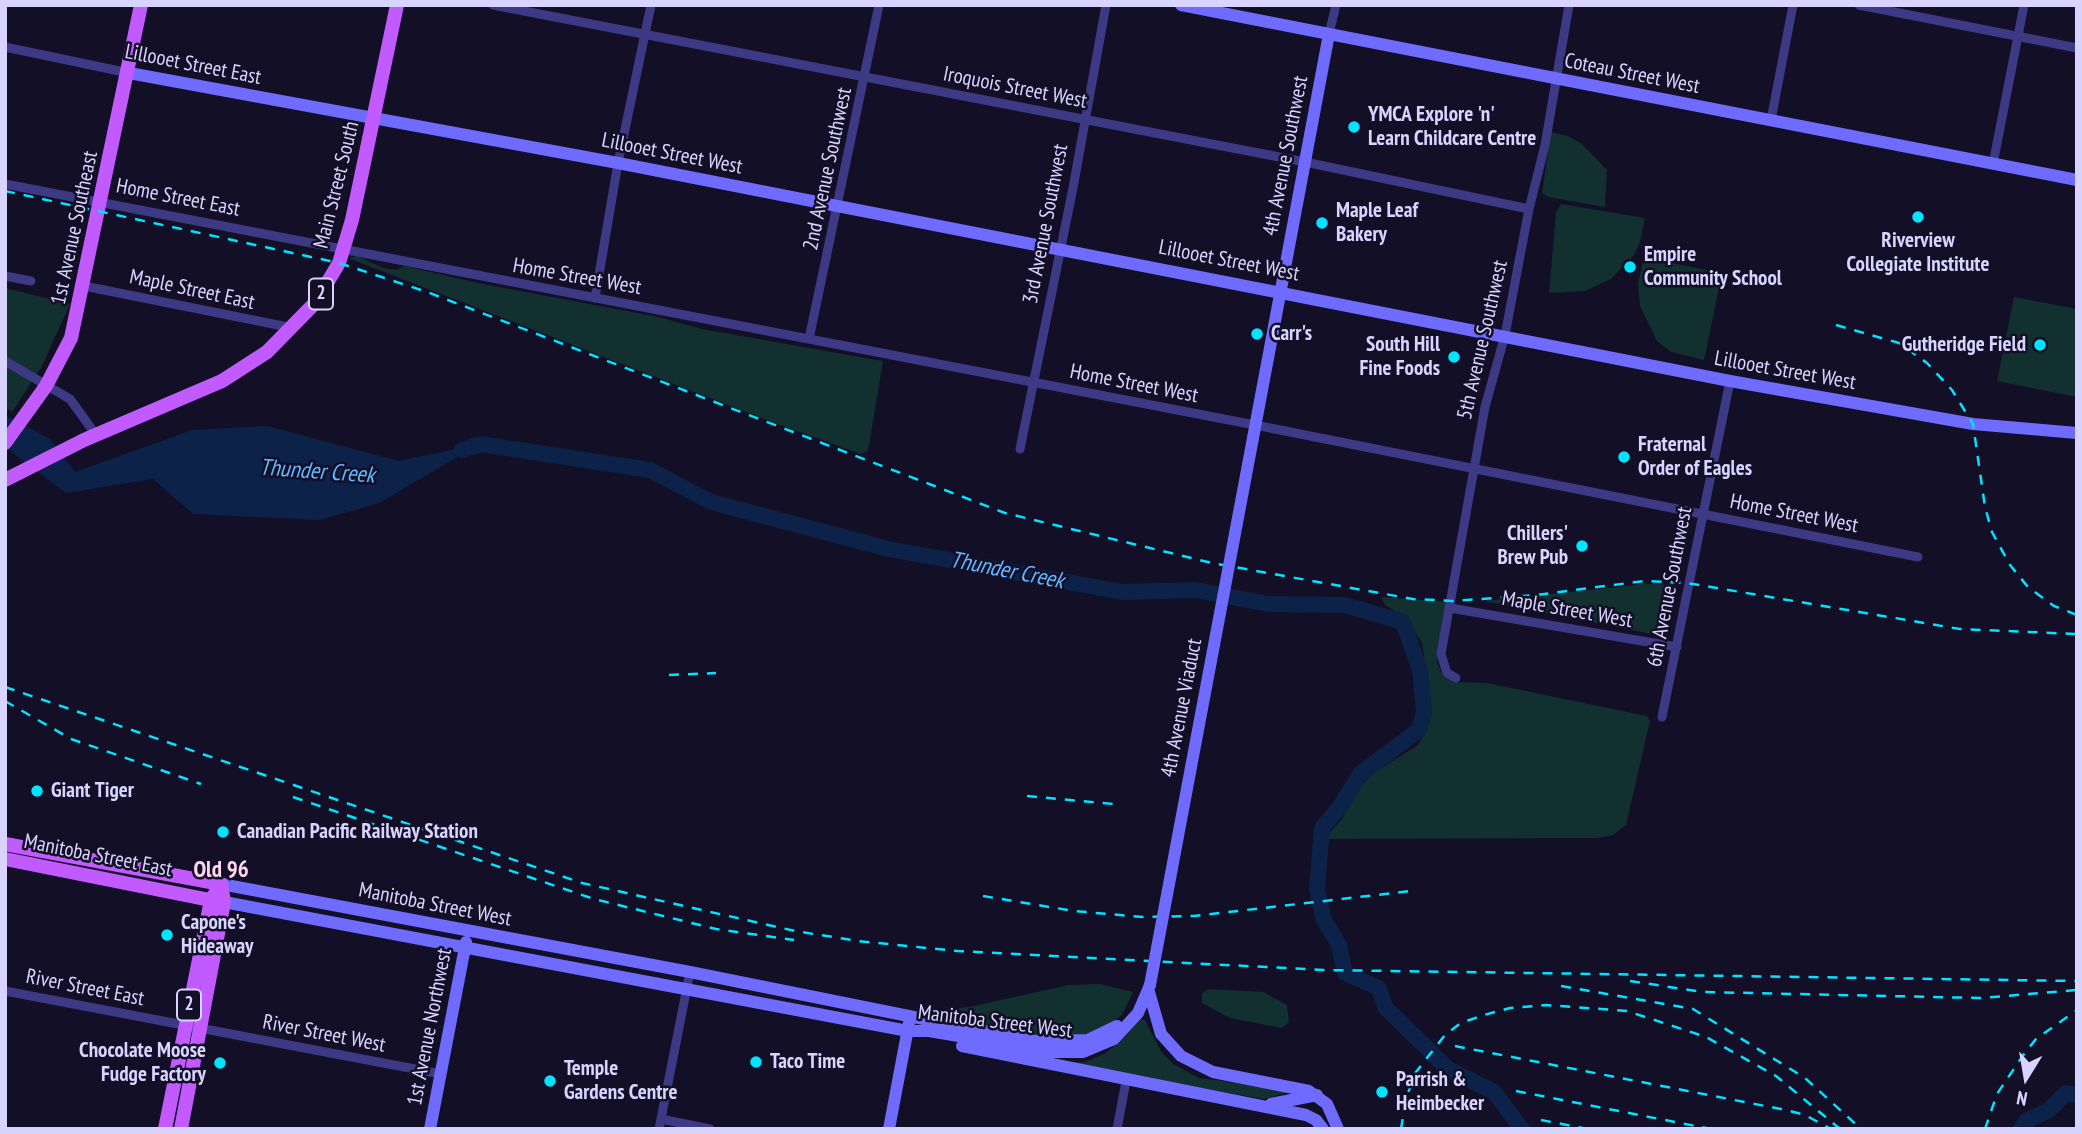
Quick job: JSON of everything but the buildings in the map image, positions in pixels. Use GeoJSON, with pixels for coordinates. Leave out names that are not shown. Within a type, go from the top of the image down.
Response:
{"type":"FeatureCollection","features":[{"type":"Feature","properties":{"kind":"main road","name":"1st Avenue Southeast"},"geometry":{"type":"LineString","coordinates":[[5,443],[46,386],[71,338],[102,202],[141,5]]}},
{"type":"Feature","properties":{"kind":"main road","name":"Main Street South"},"geometry":{"type":"LineString","coordinates":[[5,480],[22,469],[96,435],[222,381],[267,352],[293,328],[328,285],[343,251],[375,117],[397,5]]}},
{"type":"Feature","properties":{"kind":"main road","name":"Coteau Street West"},"geometry":{"type":"LineString","coordinates":[[1181,5],[2077,180]]}},
{"type":"Feature","properties":{"kind":"main road","name":"4th Avenue Southwest"},"geometry":{"type":"LineString","coordinates":[[1254,431],[1329,34]]}},
{"type":"Feature","properties":{"kind":"main road","name":"Lillooet Street East"},"geometry":{"type":"LineString","coordinates":[[129,73],[375,117]]}},
{"type":"Feature","properties":{"kind":"main road","name":"Lillooet Street West"},"geometry":{"type":"LineString","coordinates":[[375,117],[1280,290],[1730,381],[1973,424],[2077,433]]}},
{"type":"Feature","properties":{"kind":"main road","name":"4th Avenue Viaduct"},"geometry":{"type":"LineString","coordinates":[[1149,989],[1254,431]]}},
{"type":"Feature","properties":{"kind":"main road","name":"Manitoba Street East"},"geometry":{"type":"LineString","coordinates":[[5,844],[221,884]]}},
{"type":"Feature","properties":{"kind":"main road","name":"Manitoba Street East"},"geometry":{"type":"LineString","coordinates":[[5,859],[217,901]]}},
{"type":"Feature","properties":{"kind":"main road","name":"Manitoba Street West"},"geometry":{"type":"LineString","coordinates":[[221,884],[690,972],[1034,1041],[1077,1042],[1098,1037],[1114,1029],[1149,989]]}},
{"type":"Feature","properties":{"kind":"main road","name":"2"},"geometry":{"type":"LineString","coordinates":[[165,1129],[185,1025],[221,884]]}},
{"type":"Feature","properties":{"kind":"main road","name":"Manitoba Street West"},"geometry":{"type":"LineString","coordinates":[[217,901],[908,1031],[929,1031],[1023,1049],[1083,1052],[1107,1043],[1125,1030],[1149,989]]}},
{"type":"Feature","properties":{"kind":"main road","name":"2"},"geometry":{"type":"LineString","coordinates":[[181,1129],[200,1028],[217,901]]}},
{"type":"Feature","properties":{"kind":"main road","name":"1st Avenue Northwest"},"geometry":{"type":"LineString","coordinates":[[430,1129],[468,932]]}},
{"type":"Feature","properties":{"kind":"main road"},"geometry":{"type":"LineString","coordinates":[[1149,989],[1161,1034],[1173,1050],[1213,1072],[1297,1087],[1317,1095],[1332,1111],[1338,1129]]}},
{"type":"Feature","properties":{"kind":"main road"},"geometry":{"type":"LineString","coordinates":[[889,1129],[911,1016]]}},
{"type":"Feature","properties":{"kind":"main road"},"geometry":{"type":"LineString","coordinates":[[908,1031],[928,1038],[1126,1081],[1256,1104],[1311,1117],[1323,1129]]}},
{"type":"Feature","properties":{"kind":"main road"},"geometry":{"type":"LineString","coordinates":[[1256,1104],[1317,1095]]}},
{"type":"Feature","properties":{"kind":"street","name":"Iroquois Street West"},"geometry":{"type":"LineString","coordinates":[[493,5],[1305,162],[1529,209]]}},
{"type":"Feature","properties":{"kind":"street"},"geometry":{"type":"LineString","coordinates":[[595,298],[618,163],[651,5]]}},
{"type":"Feature","properties":{"kind":"street","name":"2nd Avenue Southwest"},"geometry":{"type":"LineString","coordinates":[[809,339],[880,5]]}},
{"type":"Feature","properties":{"kind":"street","name":"3rd Avenue Southwest"},"geometry":{"type":"LineString","coordinates":[[1020,449],[1073,188],[1106,5]]}},
{"type":"Feature","properties":{"kind":"street","name":"4th Avenue Southwest"},"geometry":{"type":"LineString","coordinates":[[1329,34],[1336,5]]}},
{"type":"Feature","properties":{"kind":"street","name":"5th Avenue Southwest"},"geometry":{"type":"LineString","coordinates":[[1456,678],[1447,673],[1441,653],[1485,407],[1504,335],[1529,209],[1545,145],[1554,79],[1569,5]]}},
{"type":"Feature","properties":{"kind":"street"},"geometry":{"type":"LineString","coordinates":[[1771,120],[1793,5]]}},
{"type":"Feature","properties":{"kind":"street"},"geometry":{"type":"LineString","coordinates":[[1859,5],[2077,48]]}},
{"type":"Feature","properties":{"kind":"street"},"geometry":{"type":"LineString","coordinates":[[1993,163],[2024,5]]}},
{"type":"Feature","properties":{"kind":"street","name":"Lillooet Street East"},"geometry":{"type":"LineString","coordinates":[[5,47],[129,73]]}},
{"type":"Feature","properties":{"kind":"street","name":"Home Street East"},"geometry":{"type":"LineString","coordinates":[[5,184],[279,236],[343,251]]}},
{"type":"Feature","properties":{"kind":"street","name":"Home Street West"},"geometry":{"type":"LineString","coordinates":[[343,251],[1033,382],[1254,431],[1473,469],[1918,557]]}},
{"type":"Feature","properties":{"kind":"street"},"geometry":{"type":"LineString","coordinates":[[5,276],[31,281]]}},
{"type":"Feature","properties":{"kind":"street","name":"Maple Street East"},"geometry":{"type":"LineString","coordinates":[[84,286],[293,328]]}},
{"type":"Feature","properties":{"kind":"street"},"geometry":{"type":"LineString","coordinates":[[5,361],[70,399],[96,435]]}},
{"type":"Feature","properties":{"kind":"street","name":"6th Avenue Southwest"},"geometry":{"type":"LineString","coordinates":[[1661,717],[1730,381]]}},
{"type":"Feature","properties":{"kind":"street","name":"Maple Street West"},"geometry":{"type":"LineString","coordinates":[[1450,608],[1677,647]]}},
{"type":"Feature","properties":{"kind":"street"},"geometry":{"type":"LineString","coordinates":[[690,972],[660,1124],[710,1129]]}},
{"type":"Feature","properties":{"kind":"street","name":"River Street East"},"geometry":{"type":"LineString","coordinates":[[5,991],[200,1028]]}},
{"type":"Feature","properties":{"kind":"street","name":"River Street West"},"geometry":{"type":"LineString","coordinates":[[200,1028],[441,1074]]}},
{"type":"Feature","properties":{"kind":"street"},"geometry":{"type":"LineString","coordinates":[[1117,1129],[1126,1081]]}},
{"type":"Feature","properties":{"kind":"green space"},"geometry":{"type":"Polygon","coordinates":[[[1551,132],[1568,136],[1582,144],[1607,170],[1605,207],[1548,197],[1542,193],[1551,132]]]}},
{"type":"Feature","properties":{"kind":"green space"},"geometry":{"type":"Polygon","coordinates":[[[1561,204],[1645,218],[1634,255],[1611,279],[1585,291],[1549,293],[1556,212],[1561,204]]]}},
{"type":"Feature","properties":{"kind":"green space"},"geometry":{"type":"Polygon","coordinates":[[[357,256],[384,268],[397,270],[404,266],[478,283],[659,317],[702,329],[883,361],[868,451],[861,454],[772,422],[348,258],[357,256]]]}},
{"type":"Feature","properties":{"kind":"green space"},"geometry":{"type":"Polygon","coordinates":[[[1644,257],[1716,272],[1721,279],[1704,360],[1671,352],[1657,341],[1640,306],[1638,283],[1644,257]]]}},
{"type":"Feature","properties":{"kind":"green space"},"geometry":{"type":"Polygon","coordinates":[[[5,288],[70,304],[42,366],[12,412],[5,407],[5,288]]]}},
{"type":"Feature","properties":{"kind":"green space","name":"Gutheridge Field"},"geometry":{"type":"Polygon","coordinates":[[[2014,297],[2077,309],[2077,397],[1997,381],[2014,297]]]}},
{"type":"Feature","properties":{"kind":"green space"},"geometry":{"type":"Polygon","coordinates":[[[1646,584],[1673,585],[1667,630],[1657,635],[1485,601],[1646,584]]]}},
{"type":"Feature","properties":{"kind":"green space"},"geometry":{"type":"Polygon","coordinates":[[[1381,597],[1448,602],[1437,662],[1443,676],[1454,682],[1487,683],[1647,716],[1650,721],[1626,825],[1613,835],[1597,838],[1329,839],[1329,833],[1342,819],[1360,787],[1372,774],[1418,745],[1428,727],[1429,689],[1422,643],[1406,618],[1385,605],[1381,597]]]}},
{"type":"Feature","properties":{"kind":"green space"},"geometry":{"type":"Polygon","coordinates":[[[1100,984],[1133,992],[1122,1015],[1093,1036],[1052,1039],[985,1025],[938,1010],[969,1007],[1069,985],[1100,984]]]}},
{"type":"Feature","properties":{"kind":"green space"},"geometry":{"type":"Polygon","coordinates":[[[1209,989],[1263,992],[1287,1005],[1289,1022],[1282,1028],[1230,1018],[1202,1003],[1202,993],[1209,989]]]}},
{"type":"Feature","properties":{"kind":"green space"},"geometry":{"type":"Polygon","coordinates":[[[1140,1019],[1145,1020],[1162,1053],[1175,1065],[1199,1078],[1296,1090],[1264,1099],[1053,1063],[1085,1062],[1104,1054],[1122,1040],[1140,1019]]]}},
{"type":"Feature","properties":{"kind":"water"},"geometry":{"type":"Polygon","coordinates":[[[5,415],[50,439],[75,472],[192,430],[267,426],[399,461],[480,444],[379,503],[320,520],[193,514],[153,479],[66,493],[5,447],[5,415]]]}},
{"type":"Feature","properties":{"kind":"waterway","name":"Thunder Creek"},"geometry":{"type":"LineString","coordinates":[[462,450],[480,444],[650,470],[711,502],[889,549],[1122,592],[1196,590],[1268,604],[1345,605],[1403,622],[1420,670],[1424,712],[1419,730],[1361,773],[1339,808],[1322,828],[1317,889],[1324,920],[1339,945],[1345,973],[1379,988],[1385,1007],[1448,1069],[1494,1092],[1522,1129]]}},
{"type":"Feature","properties":{"kind":"waterway","name":"Thunder Creek"},"geometry":{"type":"LineString","coordinates":[[2021,1129],[2026,1121],[2049,1110],[2066,1093],[2077,1095]]}},
{"type":"Feature","properties":{"kind":"railway"},"geometry":{"type":"LineString","coordinates":[[5,191],[339,263],[427,292],[1005,513],[1212,563],[1413,599],[1452,601],[1536,595],[1644,581],[1687,583],[1960,629],[2077,634]]}},
{"type":"Feature","properties":{"kind":"railway"},"geometry":{"type":"LineString","coordinates":[[1836,325],[1899,343],[1927,363],[1952,390],[1973,424],[1985,507],[1992,532],[2010,565],[2028,587],[2054,606],[2077,615]]}},
{"type":"Feature","properties":{"kind":"railway"},"geometry":{"type":"LineString","coordinates":[[669,675],[716,673]]}},
{"type":"Feature","properties":{"kind":"railway"},"geometry":{"type":"LineString","coordinates":[[5,687],[582,883],[795,931],[858,941],[957,951],[1323,970],[2077,981]]}},
{"type":"Feature","properties":{"kind":"railway"},"geometry":{"type":"LineString","coordinates":[[5,701],[71,739],[201,784]]}},
{"type":"Feature","properties":{"kind":"railway"},"geometry":{"type":"LineString","coordinates":[[1027,796],[1114,804]]}},
{"type":"Feature","properties":{"kind":"railway"},"geometry":{"type":"LineString","coordinates":[[293,797],[594,899],[716,929],[794,940]]}},
{"type":"Feature","properties":{"kind":"railway"},"geometry":{"type":"LineString","coordinates":[[983,896],[1074,911],[1143,917],[1194,916],[1411,891]]}},
{"type":"Feature","properties":{"kind":"railway"},"geometry":{"type":"LineString","coordinates":[[1630,981],[1703,992],[1981,998],[2077,990]]}},
{"type":"Feature","properties":{"kind":"railway"},"geometry":{"type":"LineString","coordinates":[[1561,986],[1693,1009],[1805,1078],[1861,1129]]}},
{"type":"Feature","properties":{"kind":"railway"},"geometry":{"type":"LineString","coordinates":[[1401,1129],[1406,1098],[1416,1072],[1445,1035],[1461,1023],[1484,1015],[1510,1008],[1546,1005],[1627,1011],[1706,1037],[1776,1076],[1840,1129]]}},
{"type":"Feature","properties":{"kind":"railway"},"geometry":{"type":"LineString","coordinates":[[1985,1129],[1997,1094],[2024,1054],[2036,1039],[2077,1010]]}},
{"type":"Feature","properties":{"kind":"railway"},"geometry":{"type":"LineString","coordinates":[[1455,1046],[1786,1110],[1805,1115],[1831,1129]]}},
{"type":"Feature","properties":{"kind":"railway"},"geometry":{"type":"LineString","coordinates":[[1516,1091],[1711,1129]]}},
{"type":"Feature","properties":{"kind":"railway"},"geometry":{"type":"LineString","coordinates":[[1541,1120],[1588,1129]]}},
{"type":"Feature","properties":{"kind":"place","name":"YMCA Explore 'n' Learn Childcare Centre"},"geometry":{"type":"Point","coordinates":[1354,127]}},
{"type":"Feature","properties":{"kind":"place","name":"Riverview Collegiate Institute"},"geometry":{"type":"Point","coordinates":[1918,217]}},
{"type":"Feature","properties":{"kind":"place","name":"Maple Leaf Bakery"},"geometry":{"type":"Point","coordinates":[1322,223]}},
{"type":"Feature","properties":{"kind":"place","name":"Empire Community School"},"geometry":{"type":"Point","coordinates":[1630,267]}},
{"type":"Feature","properties":{"kind":"place","name":"Carr's"},"geometry":{"type":"Point","coordinates":[1257,334]}},
{"type":"Feature","properties":{"kind":"place","name":"Gutheridge Field"},"geometry":{"type":"Point","coordinates":[2040,345]}},
{"type":"Feature","properties":{"kind":"place","name":"South Hill Fine Foods"},"geometry":{"type":"Point","coordinates":[1454,357]}},
{"type":"Feature","properties":{"kind":"place","name":"Fraternal Order of Eagles"},"geometry":{"type":"Point","coordinates":[1624,457]}},
{"type":"Feature","properties":{"kind":"place","name":"Chillers' Brew Pub"},"geometry":{"type":"Point","coordinates":[1582,546]}},
{"type":"Feature","properties":{"kind":"place","name":"Giant Tiger"},"geometry":{"type":"Point","coordinates":[37,791]}},
{"type":"Feature","properties":{"kind":"place","name":"Canadian Pacific Railway Station"},"geometry":{"type":"Point","coordinates":[223,832]}},
{"type":"Feature","properties":{"kind":"place","name":"Capone's Hideaway"},"geometry":{"type":"Point","coordinates":[167,935]}},
{"type":"Feature","properties":{"kind":"place","name":"Taco Time"},"geometry":{"type":"Point","coordinates":[756,1062]}},
{"type":"Feature","properties":{"kind":"place","name":"Chocolate Moose Fudge Factory"},"geometry":{"type":"Point","coordinates":[220,1063]}},
{"type":"Feature","properties":{"kind":"place","name":"Temple Gardens Centre"},"geometry":{"type":"Point","coordinates":[550,1081]}},
{"type":"Feature","properties":{"kind":"place","name":"Parrish & Heimbecker"},"geometry":{"type":"Point","coordinates":[1382,1092]}},
{"type":"Feature","properties":{"kind":"district","name":"Old 96"},"geometry":{"type":"Point","coordinates":[221,870]}}]}
